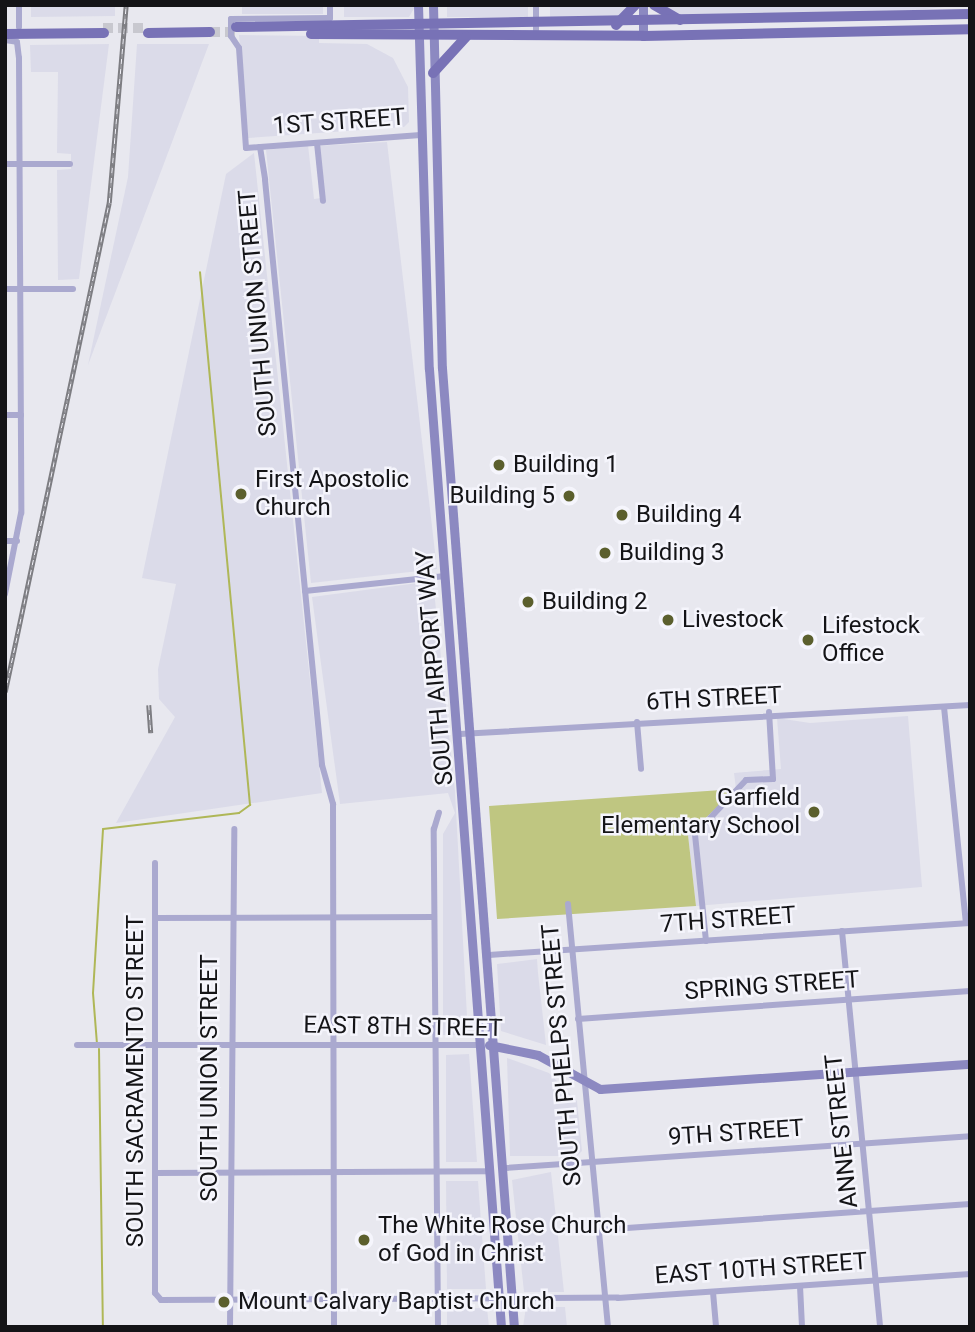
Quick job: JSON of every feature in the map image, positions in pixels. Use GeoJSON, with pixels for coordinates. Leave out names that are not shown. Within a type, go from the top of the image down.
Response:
{"type":"FeatureCollection","features":[{"type":"Feature","properties":{"kind":"main road","name":"SOUTH AIRPORT WAY"},"geometry":{"type":"LineString","coordinates":[[418,5],[429,369],[460,734],[501,1327]]}},
{"type":"Feature","properties":{"kind":"main road","name":"SOUTH AIRPORT WAY"},"geometry":{"type":"LineString","coordinates":[[433,5],[442,368],[505,1168],[514,1327]]}},
{"type":"Feature","properties":{"kind":"main road"},"geometry":{"type":"LineString","coordinates":[[616,25],[635,5]]}},
{"type":"Feature","properties":{"kind":"main road"},"geometry":{"type":"LineString","coordinates":[[643,5],[643,30]]}},
{"type":"Feature","properties":{"kind":"main road"},"geometry":{"type":"LineString","coordinates":[[653,5],[675,19],[832,20]]}},
{"type":"Feature","properties":{"kind":"main road"},"geometry":{"type":"LineString","coordinates":[[433,31],[468,37],[616,25],[643,30],[970,15]]}},
{"type":"Feature","properties":{"kind":"main road"},"geometry":{"type":"LineString","coordinates":[[417,31],[250,26],[237,29],[417,31],[970,29]]}},
{"type":"Feature","properties":{"kind":"main road"},"geometry":{"type":"LineString","coordinates":[[5,27],[104,30],[5,34]]}},
{"type":"Feature","properties":{"kind":"main road"},"geometry":{"type":"LineString","coordinates":[[148,31],[209,29]]}},
{"type":"Feature","properties":{"kind":"main road"},"geometry":{"type":"LineString","coordinates":[[433,73],[468,37]]}},
{"type":"Feature","properties":{"kind":"main road"},"geometry":{"type":"LineString","coordinates":[[421,135],[434,124]]}},
{"type":"Feature","properties":{"kind":"main road","name":"EAST 8TH STREET"},"geometry":{"type":"LineString","coordinates":[[482,1045],[538,1055],[584,1085],[607,1089],[970,1064]]}},
{"type":"Feature","properties":{"kind":"street"},"geometry":{"type":"LineString","coordinates":[[19,5],[19,27]]}},
{"type":"Feature","properties":{"kind":"street"},"geometry":{"type":"LineString","coordinates":[[260,147],[246,148],[231,19],[330,18],[330,5]]}},
{"type":"Feature","properties":{"kind":"street"},"geometry":{"type":"LineString","coordinates":[[536,5],[536,31]]}},
{"type":"Feature","properties":{"kind":"street"},"geometry":{"type":"LineString","coordinates":[[5,40],[17,42],[19,58],[20,164],[17,541],[5,594]]}},
{"type":"Feature","properties":{"kind":"street","name":"1ST STREET"},"geometry":{"type":"LineString","coordinates":[[260,147],[421,135]]}},
{"type":"Feature","properties":{"kind":"street"},"geometry":{"type":"LineString","coordinates":[[317,143],[323,201]]}},
{"type":"Feature","properties":{"kind":"street","name":"SOUTH UNION STREET"},"geometry":{"type":"LineString","coordinates":[[260,147],[323,765],[333,804],[334,1327]]}},
{"type":"Feature","properties":{"kind":"street"},"geometry":{"type":"LineString","coordinates":[[5,164],[70,164]]}},
{"type":"Feature","properties":{"kind":"street"},"geometry":{"type":"LineString","coordinates":[[5,289],[73,289]]}},
{"type":"Feature","properties":{"kind":"street"},"geometry":{"type":"LineString","coordinates":[[5,415],[20,415]]}},
{"type":"Feature","properties":{"kind":"street"},"geometry":{"type":"LineString","coordinates":[[5,541],[17,541]]}},
{"type":"Feature","properties":{"kind":"street"},"geometry":{"type":"LineString","coordinates":[[304,591],[447,576]]}},
{"type":"Feature","properties":{"kind":"street","name":"6TH STREET"},"geometry":{"type":"LineString","coordinates":[[460,734],[769,712],[807,716],[970,705]]}},
{"type":"Feature","properties":{"kind":"street"},"geometry":{"type":"LineString","coordinates":[[944,707],[968,923]]}},
{"type":"Feature","properties":{"kind":"street"},"geometry":{"type":"LineString","coordinates":[[706,941],[695,834],[746,780],[773,779],[769,712]]}},
{"type":"Feature","properties":{"kind":"street"},"geometry":{"type":"LineString","coordinates":[[637,722],[642,769]]}},
{"type":"Feature","properties":{"kind":"street"},"geometry":{"type":"LineString","coordinates":[[438,1327],[434,918],[439,813]]}},
{"type":"Feature","properties":{"kind":"street","name":"SOUTH UNION STREET"},"geometry":{"type":"LineString","coordinates":[[230,1327],[229,918],[234,829]]}},
{"type":"Feature","properties":{"kind":"street","name":"SOUTH SACRAMENTO STREET"},"geometry":{"type":"LineString","coordinates":[[155,863],[158,1298]]}},
{"type":"Feature","properties":{"kind":"street","name":"SOUTH PHELPS STREET"},"geometry":{"type":"LineString","coordinates":[[568,904],[608,1327]]}},
{"type":"Feature","properties":{"kind":"street"},"geometry":{"type":"LineString","coordinates":[[155,918],[434,918]]}},
{"type":"Feature","properties":{"kind":"street","name":"7TH STREET"},"geometry":{"type":"LineString","coordinates":[[489,956],[968,923]]}},
{"type":"Feature","properties":{"kind":"street","name":"ANNE STREET"},"geometry":{"type":"LineString","coordinates":[[842,931],[880,1327]]}},
{"type":"Feature","properties":{"kind":"street","name":"SPRING STREET"},"geometry":{"type":"LineString","coordinates":[[578,1019],[970,991]]}},
{"type":"Feature","properties":{"kind":"street","name":"EAST 8TH STREET"},"geometry":{"type":"LineString","coordinates":[[77,1045],[482,1045]]}},
{"type":"Feature","properties":{"kind":"street","name":"9TH STREET"},"geometry":{"type":"LineString","coordinates":[[505,1168],[970,1136]]}},
{"type":"Feature","properties":{"kind":"street"},"geometry":{"type":"LineString","coordinates":[[156,1173],[490,1171]]}},
{"type":"Feature","properties":{"kind":"street"},"geometry":{"type":"LineString","coordinates":[[598,1230],[970,1204]]}},
{"type":"Feature","properties":{"kind":"street","name":"EAST 10TH STREET"},"geometry":{"type":"LineString","coordinates":[[158,1298],[605,1298],[970,1274]]}},
{"type":"Feature","properties":{"kind":"street"},"geometry":{"type":"LineString","coordinates":[[800,1286],[802,1327]]}},
{"type":"Feature","properties":{"kind":"street"},"geometry":{"type":"LineString","coordinates":[[713,1292],[716,1327]]}},
{"type":"Feature","properties":{"kind":"shaded area"},"geometry":{"type":"Polygon","coordinates":[[[31,5],[115,5],[115,16],[31,17],[31,5]]]}},
{"type":"Feature","properties":{"kind":"shaded area"},"geometry":{"type":"Polygon","coordinates":[[[242,5],[323,5],[323,14],[242,14],[242,5]]]}},
{"type":"Feature","properties":{"kind":"shaded area"},"geometry":{"type":"Polygon","coordinates":[[[344,5],[416,5],[409,17],[344,17],[344,5]]]}},
{"type":"Feature","properties":{"kind":"shaded area"},"geometry":{"type":"Polygon","coordinates":[[[447,5],[528,5],[528,17],[447,17],[447,5]]]}},
{"type":"Feature","properties":{"kind":"shaded area"},"geometry":{"type":"Polygon","coordinates":[[[550,5],[628,5],[618,17],[550,17],[550,5]]]}},
{"type":"Feature","properties":{"kind":"shaded area"},"geometry":{"type":"Polygon","coordinates":[[[662,5],[964,5],[847,17],[686,17],[662,5]]]}},
{"type":"Feature","properties":{"kind":"shaded area"},"geometry":{"type":"Polygon","coordinates":[[[239,35],[319,36],[319,43],[367,44],[393,58],[408,87],[409,122],[404,127],[248,138],[239,35]]]}},
{"type":"Feature","properties":{"kind":"shaded area"},"geometry":{"type":"Polygon","coordinates":[[[109,44],[79,279],[58,280],[57,170],[71,169],[71,154],[57,153],[58,72],[31,72],[30,45],[109,44]]]}},
{"type":"Feature","properties":{"kind":"shaded area"},"geometry":{"type":"Polygon","coordinates":[[[137,44],[209,44],[88,365],[128,177],[137,44]]]}},
{"type":"Feature","properties":{"kind":"shaded area"},"geometry":{"type":"Polygon","coordinates":[[[387,142],[437,569],[311,583],[266,150],[308,145],[314,199],[321,198],[316,146],[387,142]]]}},
{"type":"Feature","properties":{"kind":"shaded area"},"geometry":{"type":"Polygon","coordinates":[[[254,153],[322,793],[116,823],[175,717],[159,699],[158,669],[176,584],[142,578],[226,174],[254,153]]]}},
{"type":"Feature","properties":{"kind":"shaded area"},"geometry":{"type":"Polygon","coordinates":[[[433,581],[455,791],[468,1035],[443,1035],[443,834],[455,813],[448,793],[340,804],[312,597],[433,581]]]}},
{"type":"Feature","properties":{"kind":"shaded area","name":"Garfield Elementary School"},"geometry":{"type":"Polygon","coordinates":[[[908,716],[922,887],[696,906],[688,835],[736,789],[734,773],[781,769],[777,718],[810,723],[908,716]]]}},
{"type":"Feature","properties":{"kind":"shaded area"},"geometry":{"type":"Polygon","coordinates":[[[537,959],[546,1045],[501,1031],[497,964],[537,959]]]}},
{"type":"Feature","properties":{"kind":"shaded area"},"geometry":{"type":"Polygon","coordinates":[[[469,1054],[477,1162],[446,1162],[446,1055],[469,1054]]]}},
{"type":"Feature","properties":{"kind":"shaded area"},"geometry":{"type":"Polygon","coordinates":[[[507,1058],[549,1073],[577,1101],[582,1151],[577,1156],[510,1156],[507,1058]]]}},
{"type":"Feature","properties":{"kind":"shaded area"},"geometry":{"type":"Polygon","coordinates":[[[551,1172],[564,1292],[524,1292],[512,1180],[551,1172]]]}},
{"type":"Feature","properties":{"kind":"shaded area"},"geometry":{"type":"Polygon","coordinates":[[[446,1181],[478,1181],[486,1289],[447,1289],[446,1181]]]}},
{"type":"Feature","properties":{"kind":"shaded area"},"geometry":{"type":"Polygon","coordinates":[[[526,1307],[565,1307],[567,1327],[523,1327],[526,1307]]]}},
{"type":"Feature","properties":{"kind":"shaded area"},"geometry":{"type":"Polygon","coordinates":[[[487,1308],[489,1327],[447,1327],[447,1309],[487,1308]]]}},
{"type":"Feature","properties":{"kind":"green space"},"geometry":{"type":"Polygon","coordinates":[[[736,789],[688,835],[696,906],[497,919],[489,806],[736,789]]]}},
{"type":"Feature","properties":{"kind":"waterway"},"geometry":{"type":"LineString","coordinates":[[97,1044],[93,993],[103,829],[239,813],[250,805],[200,272]]}},
{"type":"Feature","properties":{"kind":"waterway"},"geometry":{"type":"LineString","coordinates":[[99,1049],[103,1327]]}},
{"type":"Feature","properties":{"kind":"tunnel"},"geometry":{"type":"LineString","coordinates":[[103,28],[147,28]]}},
{"type":"Feature","properties":{"kind":"tunnel"},"geometry":{"type":"LineString","coordinates":[[210,32],[238,32]]}},
{"type":"Feature","properties":{"kind":"railway"},"geometry":{"type":"LineString","coordinates":[[5,692],[109,203],[126,5]]}},
{"type":"Feature","properties":{"kind":"railway"},"geometry":{"type":"LineString","coordinates":[[149,705],[151,733]]}},
{"type":"Feature","properties":{"kind":"place","name":"Building 1"},"geometry":{"type":"Point","coordinates":[499,465]}},
{"type":"Feature","properties":{"kind":"place","name":"First Apostolic Church"},"geometry":{"type":"Point","coordinates":[241,494]}},
{"type":"Feature","properties":{"kind":"place","name":"Building 5"},"geometry":{"type":"Point","coordinates":[569,496]}},
{"type":"Feature","properties":{"kind":"place","name":"Building 4"},"geometry":{"type":"Point","coordinates":[622,515]}},
{"type":"Feature","properties":{"kind":"place","name":"Building 3"},"geometry":{"type":"Point","coordinates":[605,553]}},
{"type":"Feature","properties":{"kind":"place","name":"Building 2"},"geometry":{"type":"Point","coordinates":[528,602]}},
{"type":"Feature","properties":{"kind":"place","name":"Livestock"},"geometry":{"type":"Point","coordinates":[668,620]}},
{"type":"Feature","properties":{"kind":"place","name":"Lifestock Office"},"geometry":{"type":"Point","coordinates":[808,640]}},
{"type":"Feature","properties":{"kind":"place","name":"Garfield Elementary School"},"geometry":{"type":"Point","coordinates":[814,812]}},
{"type":"Feature","properties":{"kind":"place","name":"The White Rose Church of God in Christ"},"geometry":{"type":"Point","coordinates":[364,1240]}},
{"type":"Feature","properties":{"kind":"place","name":"Mount Calvary Baptist Church"},"geometry":{"type":"Point","coordinates":[224,1302]}}]}
